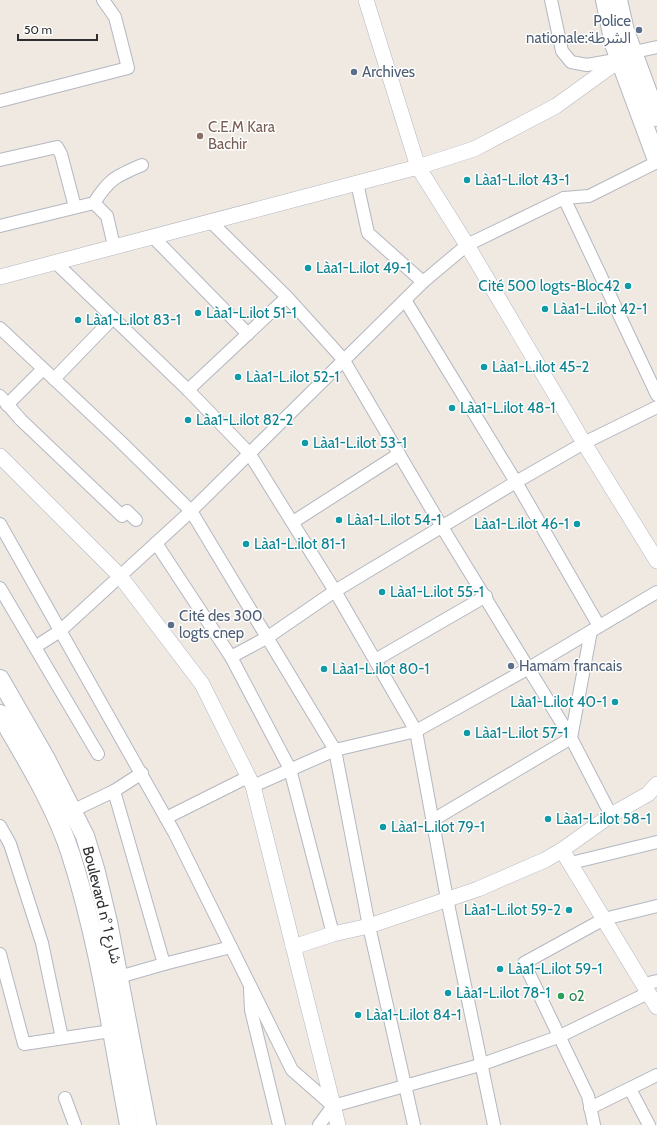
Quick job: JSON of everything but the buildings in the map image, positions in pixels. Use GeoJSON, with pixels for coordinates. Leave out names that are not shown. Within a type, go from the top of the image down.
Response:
{"type":"FeatureCollection","features":[{"type":"Feature","properties":{"kind":"main road"},"geometry":{"type":"LineString","coordinates":[[606,0],[614,44],[627,56],[657,117]]}},
{"type":"Feature","properties":{"kind":"main road"},"geometry":{"type":"LineString","coordinates":[[618,0],[625,30],[627,56],[657,161]]}},
{"type":"Feature","properties":{"kind":"main road","name":"Boulevard n° شارع 1"},"geometry":{"type":"LineString","coordinates":[[0,679],[46,759],[85,836],[96,872],[119,977],[147,1125]]}},
{"type":"Feature","properties":{"kind":"main road","name":"Boulevard n° شارع 1"},"geometry":{"type":"LineString","coordinates":[[0,714],[31,766],[71,853],[98,960],[129,1125]]}},
{"type":"Feature","properties":{"kind":"street"},"geometry":{"type":"LineString","coordinates":[[0,101],[128,68],[115,17],[103,0]]}},
{"type":"Feature","properties":{"kind":"street"},"geometry":{"type":"LineString","coordinates":[[366,0],[418,167],[467,245],[584,444],[657,561]]}},
{"type":"Feature","properties":{"kind":"street"},"geometry":{"type":"LineString","coordinates":[[551,0],[562,51],[571,62],[588,65],[657,47]]}},
{"type":"Feature","properties":{"kind":"street"},"geometry":{"type":"LineString","coordinates":[[0,277],[418,167],[474,149],[556,106],[627,56]]}},
{"type":"Feature","properties":{"kind":"street"},"geometry":{"type":"LineString","coordinates":[[0,160],[56,147],[61,154],[75,207]]}},
{"type":"Feature","properties":{"kind":"street"},"geometry":{"type":"LineString","coordinates":[[35,647],[60,631],[156,543],[249,454],[422,282],[467,245],[564,198],[589,196],[657,161]]}},
{"type":"Feature","properties":{"kind":"street"},"geometry":{"type":"LineString","coordinates":[[0,226],[94,203],[103,188],[116,176],[142,165]]}},
{"type":"Feature","properties":{"kind":"street"},"geometry":{"type":"LineString","coordinates":[[357,182],[368,233],[422,282]]}},
{"type":"Feature","properties":{"kind":"street"},"geometry":{"type":"LineString","coordinates":[[564,198],[657,395]]}},
{"type":"Feature","properties":{"kind":"street"},"geometry":{"type":"LineString","coordinates":[[94,203],[107,216],[114,246]]}},
{"type":"Feature","properties":{"kind":"street"},"geometry":{"type":"LineString","coordinates":[[210,221],[287,297],[344,359],[442,527],[486,596],[571,738],[611,815]]}},
{"type":"Feature","properties":{"kind":"street"},"geometry":{"type":"LineString","coordinates":[[152,236],[248,334]]}},
{"type":"Feature","properties":{"kind":"street"},"geometry":{"type":"LineString","coordinates":[[55,262],[188,390],[249,454],[336,590],[416,731],[480,1065],[494,1125]]}},
{"type":"Feature","properties":{"kind":"street"},"geometry":{"type":"LineString","coordinates":[[188,390],[287,297]]}},
{"type":"Feature","properties":{"kind":"street"},"geometry":{"type":"LineString","coordinates":[[405,300],[516,482],[595,628],[571,738],[433,820]]}},
{"type":"Feature","properties":{"kind":"street"},"geometry":{"type":"LineString","coordinates":[[54,379],[113,318]]}},
{"type":"Feature","properties":{"kind":"street"},"geometry":{"type":"LineString","coordinates":[[0,328],[120,441],[190,511],[268,637],[335,750],[369,926],[414,1125]]}},
{"type":"Feature","properties":{"kind":"street"},"geometry":{"type":"LineString","coordinates":[[43,369],[4,400],[21,420],[122,516],[127,511],[136,520]]}},
{"type":"Feature","properties":{"kind":"street"},"geometry":{"type":"LineString","coordinates":[[232,657],[268,637],[336,590],[516,482],[584,444],[657,407]]}},
{"type":"Feature","properties":{"kind":"street"},"geometry":{"type":"LineString","coordinates":[[293,522],[399,454]]}},
{"type":"Feature","properties":{"kind":"street"},"geometry":{"type":"LineString","coordinates":[[0,456],[120,576],[202,684],[250,781],[338,1125]]}},
{"type":"Feature","properties":{"kind":"street"},"geometry":{"type":"LineString","coordinates":[[0,524],[142,773],[249,982],[292,1070],[332,1106]]}},
{"type":"Feature","properties":{"kind":"street"},"geometry":{"type":"LineString","coordinates":[[156,543],[232,657],[290,769],[333,934]]}},
{"type":"Feature","properties":{"kind":"street"},"geometry":{"type":"LineString","coordinates":[[0,588],[98,754]]}},
{"type":"Feature","properties":{"kind":"street"},"geometry":{"type":"LineString","coordinates":[[166,818],[250,781],[290,769],[335,750],[416,731],[529,668],[657,592]]}},
{"type":"Feature","properties":{"kind":"street"},"geometry":{"type":"LineString","coordinates":[[376,659],[486,596]]}},
{"type":"Feature","properties":{"kind":"street"},"geometry":{"type":"LineString","coordinates":[[72,811],[114,791],[142,773]]}},
{"type":"Feature","properties":{"kind":"street"},"geometry":{"type":"LineString","coordinates":[[293,947],[333,934],[369,926],[478,889],[545,860],[562,850],[611,815],[654,790]]}},
{"type":"Feature","properties":{"kind":"street"},"geometry":{"type":"LineString","coordinates":[[114,791],[164,964]]}},
{"type":"Feature","properties":{"kind":"street"},"geometry":{"type":"LineString","coordinates":[[0,826],[10,844],[42,943],[62,1038]]}},
{"type":"Feature","properties":{"kind":"street"},"geometry":{"type":"LineString","coordinates":[[571,863],[657,842]]}},
{"type":"Feature","properties":{"kind":"street"},"geometry":{"type":"LineString","coordinates":[[562,850],[604,919],[650,986],[657,1007]]}},
{"type":"Feature","properties":{"kind":"street"},"geometry":{"type":"LineString","coordinates":[[594,1125],[588,1096],[558,1037],[524,963],[604,919],[657,906]]}},
{"type":"Feature","properties":{"kind":"street"},"geometry":{"type":"LineString","coordinates":[[119,977],[231,947]]}},
{"type":"Feature","properties":{"kind":"street"},"geometry":{"type":"LineString","coordinates":[[0,954],[24,1044],[111,1031]]}},
{"type":"Feature","properties":{"kind":"street"},"geometry":{"type":"LineString","coordinates":[[249,982],[251,1010],[279,1125]]}},
{"type":"Feature","properties":{"kind":"street"},"geometry":{"type":"LineString","coordinates":[[319,1125],[332,1106],[480,1065],[558,1037],[650,986]]}},
{"type":"Feature","properties":{"kind":"street"},"geometry":{"type":"LineString","coordinates":[[590,1108],[657,1075]]}},
{"type":"Feature","properties":{"kind":"street"},"geometry":{"type":"LineString","coordinates":[[630,1089],[649,1125]]}},
{"type":"Feature","properties":{"kind":"street"},"geometry":{"type":"LineString","coordinates":[[65,1098],[75,1125]]}},
{"type":"Feature","properties":{"kind":"place","name":"Police nationale:الشرطة"},"geometry":{"type":"Point","coordinates":[639,30]}},
{"type":"Feature","properties":{"kind":"place","name":"Archives"},"geometry":{"type":"Point","coordinates":[354,72]}},
{"type":"Feature","properties":{"kind":"place","name":"C.E.M Kara Bachir"},"geometry":{"type":"Point","coordinates":[200,136]}},
{"type":"Feature","properties":{"kind":"place","name":"Làa1-L.ilot 43-1"},"geometry":{"type":"Point","coordinates":[467,180]}},
{"type":"Feature","properties":{"kind":"place","name":"Làa1-L.ilot 49-1"},"geometry":{"type":"Point","coordinates":[308,268]}},
{"type":"Feature","properties":{"kind":"place","name":"Cité 500 logts-Bloc42"},"geometry":{"type":"Point","coordinates":[628,286]}},
{"type":"Feature","properties":{"kind":"place","name":"Làa1-L.ilot 42-1"},"geometry":{"type":"Point","coordinates":[545,309]}},
{"type":"Feature","properties":{"kind":"place","name":"Làa1-L.ilot 51-1"},"geometry":{"type":"Point","coordinates":[198,313]}},
{"type":"Feature","properties":{"kind":"place","name":"Làa1-L.ilot 83-1"},"geometry":{"type":"Point","coordinates":[78,320]}},
{"type":"Feature","properties":{"kind":"place","name":"Làa1-L.ilot 45-2"},"geometry":{"type":"Point","coordinates":[484,367]}},
{"type":"Feature","properties":{"kind":"place","name":"Làa1-L.ilot 52-1"},"geometry":{"type":"Point","coordinates":[238,377]}},
{"type":"Feature","properties":{"kind":"place","name":"Làa1-L.ilot 48-1"},"geometry":{"type":"Point","coordinates":[452,408]}},
{"type":"Feature","properties":{"kind":"place","name":"Làa1-L.ilot 82-2"},"geometry":{"type":"Point","coordinates":[188,420]}},
{"type":"Feature","properties":{"kind":"place","name":"Làa1-L.ilot 53-1"},"geometry":{"type":"Point","coordinates":[305,443]}},
{"type":"Feature","properties":{"kind":"place","name":"Làa1-L.ilot 54-1"},"geometry":{"type":"Point","coordinates":[339,520]}},
{"type":"Feature","properties":{"kind":"place","name":"Làa1-L.ilot 46-1"},"geometry":{"type":"Point","coordinates":[577,524]}},
{"type":"Feature","properties":{"kind":"place","name":"Làa1-L.ilot 81-1"},"geometry":{"type":"Point","coordinates":[246,544]}},
{"type":"Feature","properties":{"kind":"place","name":"Làa1-L.ilot 55-1"},"geometry":{"type":"Point","coordinates":[382,592]}},
{"type":"Feature","properties":{"kind":"place","name":"Cité des 300 logts cnep"},"geometry":{"type":"Point","coordinates":[171,625]}},
{"type":"Feature","properties":{"kind":"place","name":"Hamam francais"},"geometry":{"type":"Point","coordinates":[511,666]}},
{"type":"Feature","properties":{"kind":"place","name":"Làa1-L.ilot 80-1"},"geometry":{"type":"Point","coordinates":[324,669]}},
{"type":"Feature","properties":{"kind":"place","name":"Làa1-L.ilot 40-1"},"geometry":{"type":"Point","coordinates":[615,702]}},
{"type":"Feature","properties":{"kind":"place","name":"Làa1-L.ilot 57-1"},"geometry":{"type":"Point","coordinates":[467,733]}},
{"type":"Feature","properties":{"kind":"place","name":"Làa1-L.ilot 58-1"},"geometry":{"type":"Point","coordinates":[548,819]}},
{"type":"Feature","properties":{"kind":"place","name":"Làa1-L.ilot 79-1"},"geometry":{"type":"Point","coordinates":[383,827]}},
{"type":"Feature","properties":{"kind":"place","name":"Làa1-L.ilot 59-2"},"geometry":{"type":"Point","coordinates":[569,910]}},
{"type":"Feature","properties":{"kind":"place","name":"Làa1-L.ilot 59-1"},"geometry":{"type":"Point","coordinates":[500,969]}},
{"type":"Feature","properties":{"kind":"place","name":"Làa1-L.ilot 78-1"},"geometry":{"type":"Point","coordinates":[448,993]}},
{"type":"Feature","properties":{"kind":"place","name":"o2"},"geometry":{"type":"Point","coordinates":[561,996]}},
{"type":"Feature","properties":{"kind":"place","name":"Làa1-L.ilot 84-1"},"geometry":{"type":"Point","coordinates":[358,1015]}}]}
